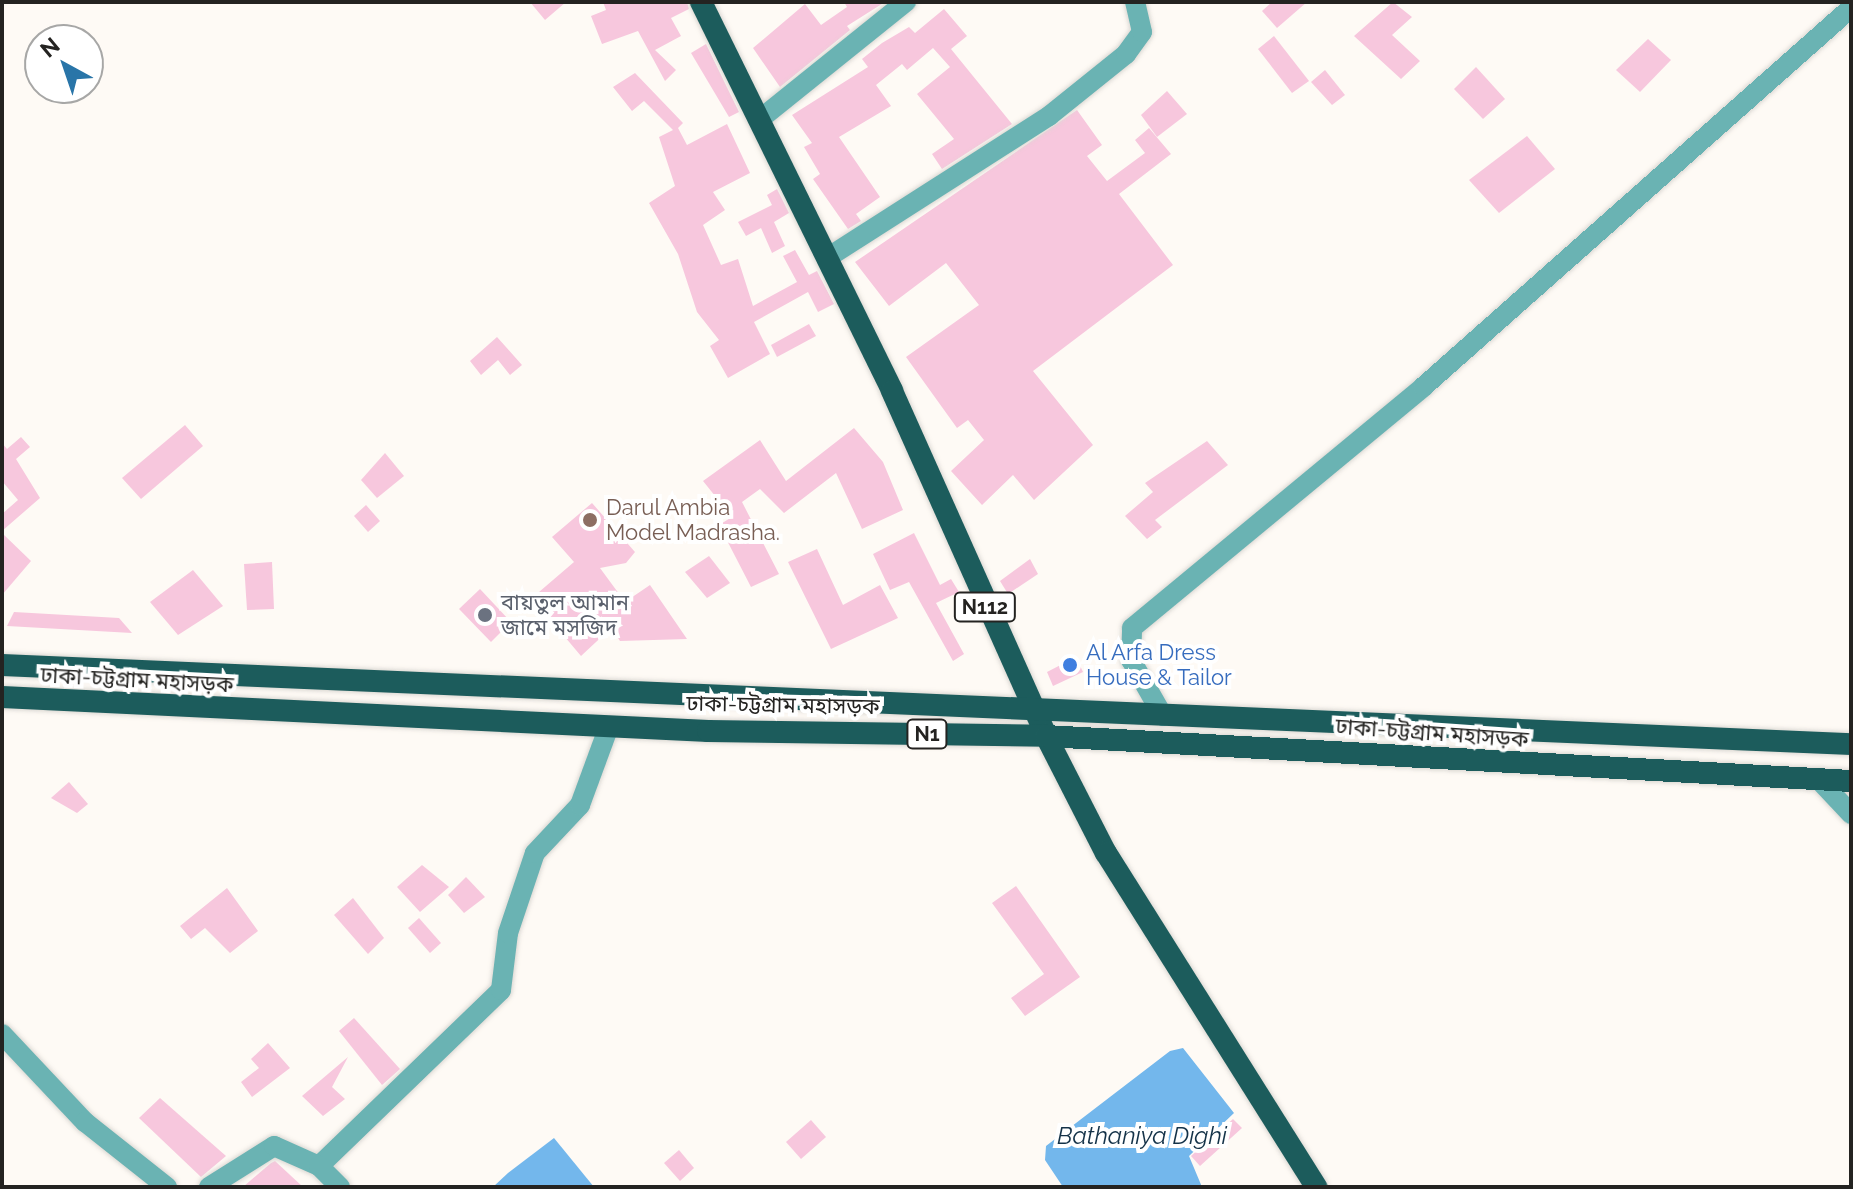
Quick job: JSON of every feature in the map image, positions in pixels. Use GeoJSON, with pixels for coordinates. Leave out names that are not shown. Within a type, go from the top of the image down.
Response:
{"type":"FeatureCollection","features":[{"type":"Feature","properties":{"kind":"highway","name":"N112"},"geometry":{"type":"LineString","coordinates":[[701,2],[827,258],[1032,710],[1106,853],[1316,1187]]}},
{"type":"Feature","properties":{"kind":"highway","name":"ঢাকা-চট্টগ্রাম মহাসড়ক"},"geometry":{"type":"LineString","coordinates":[[2,665],[1851,744]]}},
{"type":"Feature","properties":{"kind":"highway","name":"ঢাকা-চট্টগ্রাম মহাসড়ক"},"geometry":{"type":"LineString","coordinates":[[2,697],[609,726],[1046,736],[1851,781]]}},
{"type":"Feature","properties":{"kind":"street"},"geometry":{"type":"LineString","coordinates":[[759,120],[906,2]]}},
{"type":"Feature","properties":{"kind":"street"},"geometry":{"type":"LineString","coordinates":[[827,258],[1049,116],[1126,54],[1142,32],[1135,2]]}},
{"type":"Feature","properties":{"kind":"street"},"geometry":{"type":"LineString","coordinates":[[1163,716],[1131,660],[1132,628],[1423,387],[1851,8]]}},
{"type":"Feature","properties":{"kind":"street"},"geometry":{"type":"LineString","coordinates":[[319,1166],[501,990],[508,933],[535,853],[580,805],[609,726]]}},
{"type":"Feature","properties":{"kind":"street"},"geometry":{"type":"LineString","coordinates":[[1819,780],[1851,814]]}},
{"type":"Feature","properties":{"kind":"street"},"geometry":{"type":"LineString","coordinates":[[2,1034],[85,1122],[167,1187]]}},
{"type":"Feature","properties":{"kind":"street"},"geometry":{"type":"LineString","coordinates":[[209,1187],[274,1146],[319,1166],[340,1187]]}},
{"type":"Feature","properties":{"kind":"water","name":"Bathaniya Dighi"},"geometry":{"type":"Polygon","coordinates":[[[1183,1048],[1234,1113],[1189,1156],[1202,1187],[1063,1187],[1045,1160],[1046,1146],[1170,1051],[1183,1048]]]}},
{"type":"Feature","properties":{"kind":"water"},"geometry":{"type":"Polygon","coordinates":[[[554,1138],[594,1187],[493,1187],[508,1173],[554,1138]]]}},
{"type":"Feature","properties":{"kind":"building"},"geometry":{"type":"Polygon","coordinates":[[[530,2],[566,2],[545,20],[530,2]]]}},
{"type":"Feature","properties":{"kind":"building"},"geometry":{"type":"Polygon","coordinates":[[[603,2],[687,2],[689,9],[671,18],[681,36],[655,50],[676,70],[665,81],[638,31],[602,44],[591,16],[606,10],[603,2]]]}},
{"type":"Feature","properties":{"kind":"building"},"geometry":{"type":"Polygon","coordinates":[[[844,2],[885,2],[847,26],[850,30],[780,87],[753,48],[805,4],[821,25],[847,7],[844,2]]]}},
{"type":"Feature","properties":{"kind":"building"},"geometry":{"type":"Polygon","coordinates":[[[1272,2],[1307,2],[1277,28],[1262,11],[1272,2]]]}},
{"type":"Feature","properties":{"kind":"building"},"geometry":{"type":"Polygon","coordinates":[[[1393,2],[1412,17],[1392,35],[1420,61],[1401,79],[1354,36],[1393,2]]]}},
{"type":"Feature","properties":{"kind":"building"},"geometry":{"type":"Polygon","coordinates":[[[944,9],[967,36],[951,49],[1012,124],[942,169],[932,154],[954,139],[917,94],[950,67],[933,48],[907,70],[902,64],[876,85],[891,106],[839,137],[880,197],[856,214],[861,221],[848,229],[813,179],[820,174],[804,147],[812,143],[792,115],[868,67],[862,59],[882,43],[909,27],[915,33],[944,9]]]}},
{"type":"Feature","properties":{"kind":"building"},"geometry":{"type":"Polygon","coordinates":[[[1274,36],[1309,81],[1292,93],[1258,49],[1274,36]]]}},
{"type":"Feature","properties":{"kind":"building"},"geometry":{"type":"Polygon","coordinates":[[[1648,39],[1671,60],[1640,92],[1616,70],[1648,39]]]}},
{"type":"Feature","properties":{"kind":"building"},"geometry":{"type":"Polygon","coordinates":[[[706,44],[739,112],[729,117],[691,53],[706,44]]]}},
{"type":"Feature","properties":{"kind":"building"},"geometry":{"type":"Polygon","coordinates":[[[1476,67],[1505,99],[1483,119],[1454,89],[1476,67]]]}},
{"type":"Feature","properties":{"kind":"building"},"geometry":{"type":"Polygon","coordinates":[[[1325,70],[1345,95],[1332,105],[1311,82],[1325,70]]]}},
{"type":"Feature","properties":{"kind":"building"},"geometry":{"type":"Polygon","coordinates":[[[635,73],[683,123],[678,128],[687,145],[727,124],[750,173],[713,192],[725,210],[703,225],[721,265],[738,259],[753,306],[797,282],[783,256],[795,250],[809,275],[817,271],[834,304],[818,312],[808,292],[754,322],[770,354],[728,378],[710,346],[719,340],[697,312],[678,254],[649,203],[675,186],[659,137],[673,130],[644,101],[632,111],[613,87],[635,73]]]}},
{"type":"Feature","properties":{"kind":"building"},"geometry":{"type":"Polygon","coordinates":[[[1167,91],[1187,114],[1157,137],[1141,115],[1167,91]]]}},
{"type":"Feature","properties":{"kind":"building"},"geometry":{"type":"Polygon","coordinates":[[[1077,110],[1102,145],[1087,156],[1107,181],[1145,153],[1135,140],[1149,128],[1171,154],[1119,194],[1173,265],[1033,371],[1093,445],[1034,500],[1013,475],[982,505],[951,471],[984,440],[968,420],[957,428],[906,357],[979,305],[946,263],[889,306],[855,262],[1077,110]]]}},
{"type":"Feature","properties":{"kind":"building"},"geometry":{"type":"Polygon","coordinates":[[[1527,136],[1555,169],[1499,213],[1469,180],[1527,136]]]}},
{"type":"Feature","properties":{"kind":"building"},"geometry":{"type":"Polygon","coordinates":[[[777,189],[789,213],[774,222],[785,246],[772,253],[761,228],[746,236],[738,222],[772,205],[767,195],[777,189]]]}},
{"type":"Feature","properties":{"kind":"building"},"geometry":{"type":"Polygon","coordinates":[[[809,324],[816,336],[777,357],[771,345],[809,324]]]}},
{"type":"Feature","properties":{"kind":"building"},"geometry":{"type":"Polygon","coordinates":[[[497,337],[522,365],[510,375],[498,360],[481,375],[470,361],[497,337]]]}},
{"type":"Feature","properties":{"kind":"building"},"geometry":{"type":"Polygon","coordinates":[[[185,425],[203,446],[141,499],[122,478],[185,425]]]}},
{"type":"Feature","properties":{"kind":"building"},"geometry":{"type":"Polygon","coordinates":[[[854,428],[883,462],[903,510],[862,529],[836,473],[784,513],[760,489],[742,502],[779,574],[751,587],[719,525],[732,517],[703,481],[760,440],[786,481],[854,428]]]}},
{"type":"Feature","properties":{"kind":"building"},"geometry":{"type":"Polygon","coordinates":[[[21,437],[30,447],[16,459],[40,498],[2,531],[2,514],[18,500],[2,481],[2,443],[7,449],[21,437]]]}},
{"type":"Feature","properties":{"kind":"building"},"geometry":{"type":"Polygon","coordinates":[[[1207,441],[1228,465],[1155,520],[1162,527],[1147,539],[1125,516],[1153,492],[1145,483],[1207,441]]]}},
{"type":"Feature","properties":{"kind":"building"},"geometry":{"type":"Polygon","coordinates":[[[385,453],[404,476],[377,498],[361,480],[385,453]]]}},
{"type":"Feature","properties":{"kind":"building"},"geometry":{"type":"Polygon","coordinates":[[[592,503],[635,552],[626,563],[600,568],[625,602],[650,585],[687,639],[620,641],[611,628],[581,656],[532,598],[574,562],[552,537],[592,503]]]}},
{"type":"Feature","properties":{"kind":"building"},"geometry":{"type":"Polygon","coordinates":[[[366,505],[380,521],[368,532],[354,516],[366,505]]]}},
{"type":"Feature","properties":{"kind":"building"},"geometry":{"type":"Polygon","coordinates":[[[2,533],[31,561],[2,595],[2,533]]]}},
{"type":"Feature","properties":{"kind":"building"},"geometry":{"type":"Polygon","coordinates":[[[914,533],[940,585],[951,579],[959,592],[936,603],[964,654],[953,661],[909,582],[890,590],[873,554],[914,533]]]}},
{"type":"Feature","properties":{"kind":"building"},"geometry":{"type":"Polygon","coordinates":[[[817,549],[843,605],[880,585],[898,618],[831,649],[788,562],[817,549]]]}},
{"type":"Feature","properties":{"kind":"building"},"geometry":{"type":"Polygon","coordinates":[[[709,556],[730,583],[707,598],[685,572],[709,556]]]}},
{"type":"Feature","properties":{"kind":"building"},"geometry":{"type":"Polygon","coordinates":[[[1030,559],[1038,574],[1008,594],[1000,581],[1030,559]]]}},
{"type":"Feature","properties":{"kind":"building"},"geometry":{"type":"Polygon","coordinates":[[[272,562],[274,609],[247,610],[244,564],[272,562]]]}},
{"type":"Feature","properties":{"kind":"building"},"geometry":{"type":"Polygon","coordinates":[[[193,570],[223,606],[178,635],[150,602],[193,570]]]}},
{"type":"Feature","properties":{"kind":"building","name":"বায়তুল আমান জামে মসজিদ"},"geometry":{"type":"Polygon","coordinates":[[[480,589],[511,622],[491,642],[459,609],[480,589]]]}},
{"type":"Feature","properties":{"kind":"building"},"geometry":{"type":"Polygon","coordinates":[[[14,612],[119,618],[132,633],[7,626],[14,612]]]}},
{"type":"Feature","properties":{"kind":"building","name":"Al Arfa Dress House & Tailor"},"geometry":{"type":"Polygon","coordinates":[[[1076,657],[1083,672],[1053,686],[1047,672],[1076,657]]]}},
{"type":"Feature","properties":{"kind":"building"},"geometry":{"type":"Polygon","coordinates":[[[69,782],[88,804],[77,813],[51,798],[69,782]]]}},
{"type":"Feature","properties":{"kind":"building"},"geometry":{"type":"Polygon","coordinates":[[[422,865],[449,887],[420,912],[397,887],[422,865]]]}},
{"type":"Feature","properties":{"kind":"building"},"geometry":{"type":"Polygon","coordinates":[[[466,877],[485,897],[464,913],[448,895],[466,877]]]}},
{"type":"Feature","properties":{"kind":"building"},"geometry":{"type":"Polygon","coordinates":[[[1016,886],[1080,977],[1025,1016],[1011,998],[1044,974],[992,903],[1016,886]]]}},
{"type":"Feature","properties":{"kind":"building"},"geometry":{"type":"Polygon","coordinates":[[[227,888],[258,931],[230,953],[205,928],[191,939],[180,926],[227,888]]]}},
{"type":"Feature","properties":{"kind":"building"},"geometry":{"type":"Polygon","coordinates":[[[353,898],[384,938],[368,954],[334,915],[353,898]]]}},
{"type":"Feature","properties":{"kind":"building"},"geometry":{"type":"Polygon","coordinates":[[[419,918],[441,943],[430,953],[408,928],[419,918]]]}},
{"type":"Feature","properties":{"kind":"building"},"geometry":{"type":"Polygon","coordinates":[[[354,1018],[400,1069],[382,1085],[339,1031],[354,1018]]]}},
{"type":"Feature","properties":{"kind":"building"},"geometry":{"type":"Polygon","coordinates":[[[268,1043],[290,1068],[252,1097],[241,1082],[259,1068],[251,1059],[268,1043]]]}},
{"type":"Feature","properties":{"kind":"building"},"geometry":{"type":"Polygon","coordinates":[[[348,1057],[332,1087],[345,1099],[323,1116],[302,1096],[348,1057]]]}},
{"type":"Feature","properties":{"kind":"building"},"geometry":{"type":"Polygon","coordinates":[[[160,1098],[226,1156],[201,1177],[139,1118],[160,1098]]]}},
{"type":"Feature","properties":{"kind":"building"},"geometry":{"type":"Polygon","coordinates":[[[1233,1119],[1242,1128],[1200,1166],[1191,1156],[1233,1119]]]}},
{"type":"Feature","properties":{"kind":"building"},"geometry":{"type":"Polygon","coordinates":[[[811,1120],[826,1137],[801,1159],[786,1142],[811,1120]]]}},
{"type":"Feature","properties":{"kind":"building"},"geometry":{"type":"Polygon","coordinates":[[[679,1150],[694,1168],[680,1181],[664,1163],[679,1150]]]}},
{"type":"Feature","properties":{"kind":"building"},"geometry":{"type":"Polygon","coordinates":[[[275,1161],[303,1187],[243,1187],[271,1163],[275,1161]]]}},
{"type":"Feature","properties":{"kind":"place","name":"Darul Ambia Model Madrasha."},"geometry":{"type":"Point","coordinates":[590,520]}},
{"type":"Feature","properties":{"kind":"place","name":"বায়তুল আমান জামে মসজিদ"},"geometry":{"type":"Point","coordinates":[485,615]}},
{"type":"Feature","properties":{"kind":"place","name":"Al Arfa Dress House & Tailor"},"geometry":{"type":"Point","coordinates":[1070,665]}}]}
